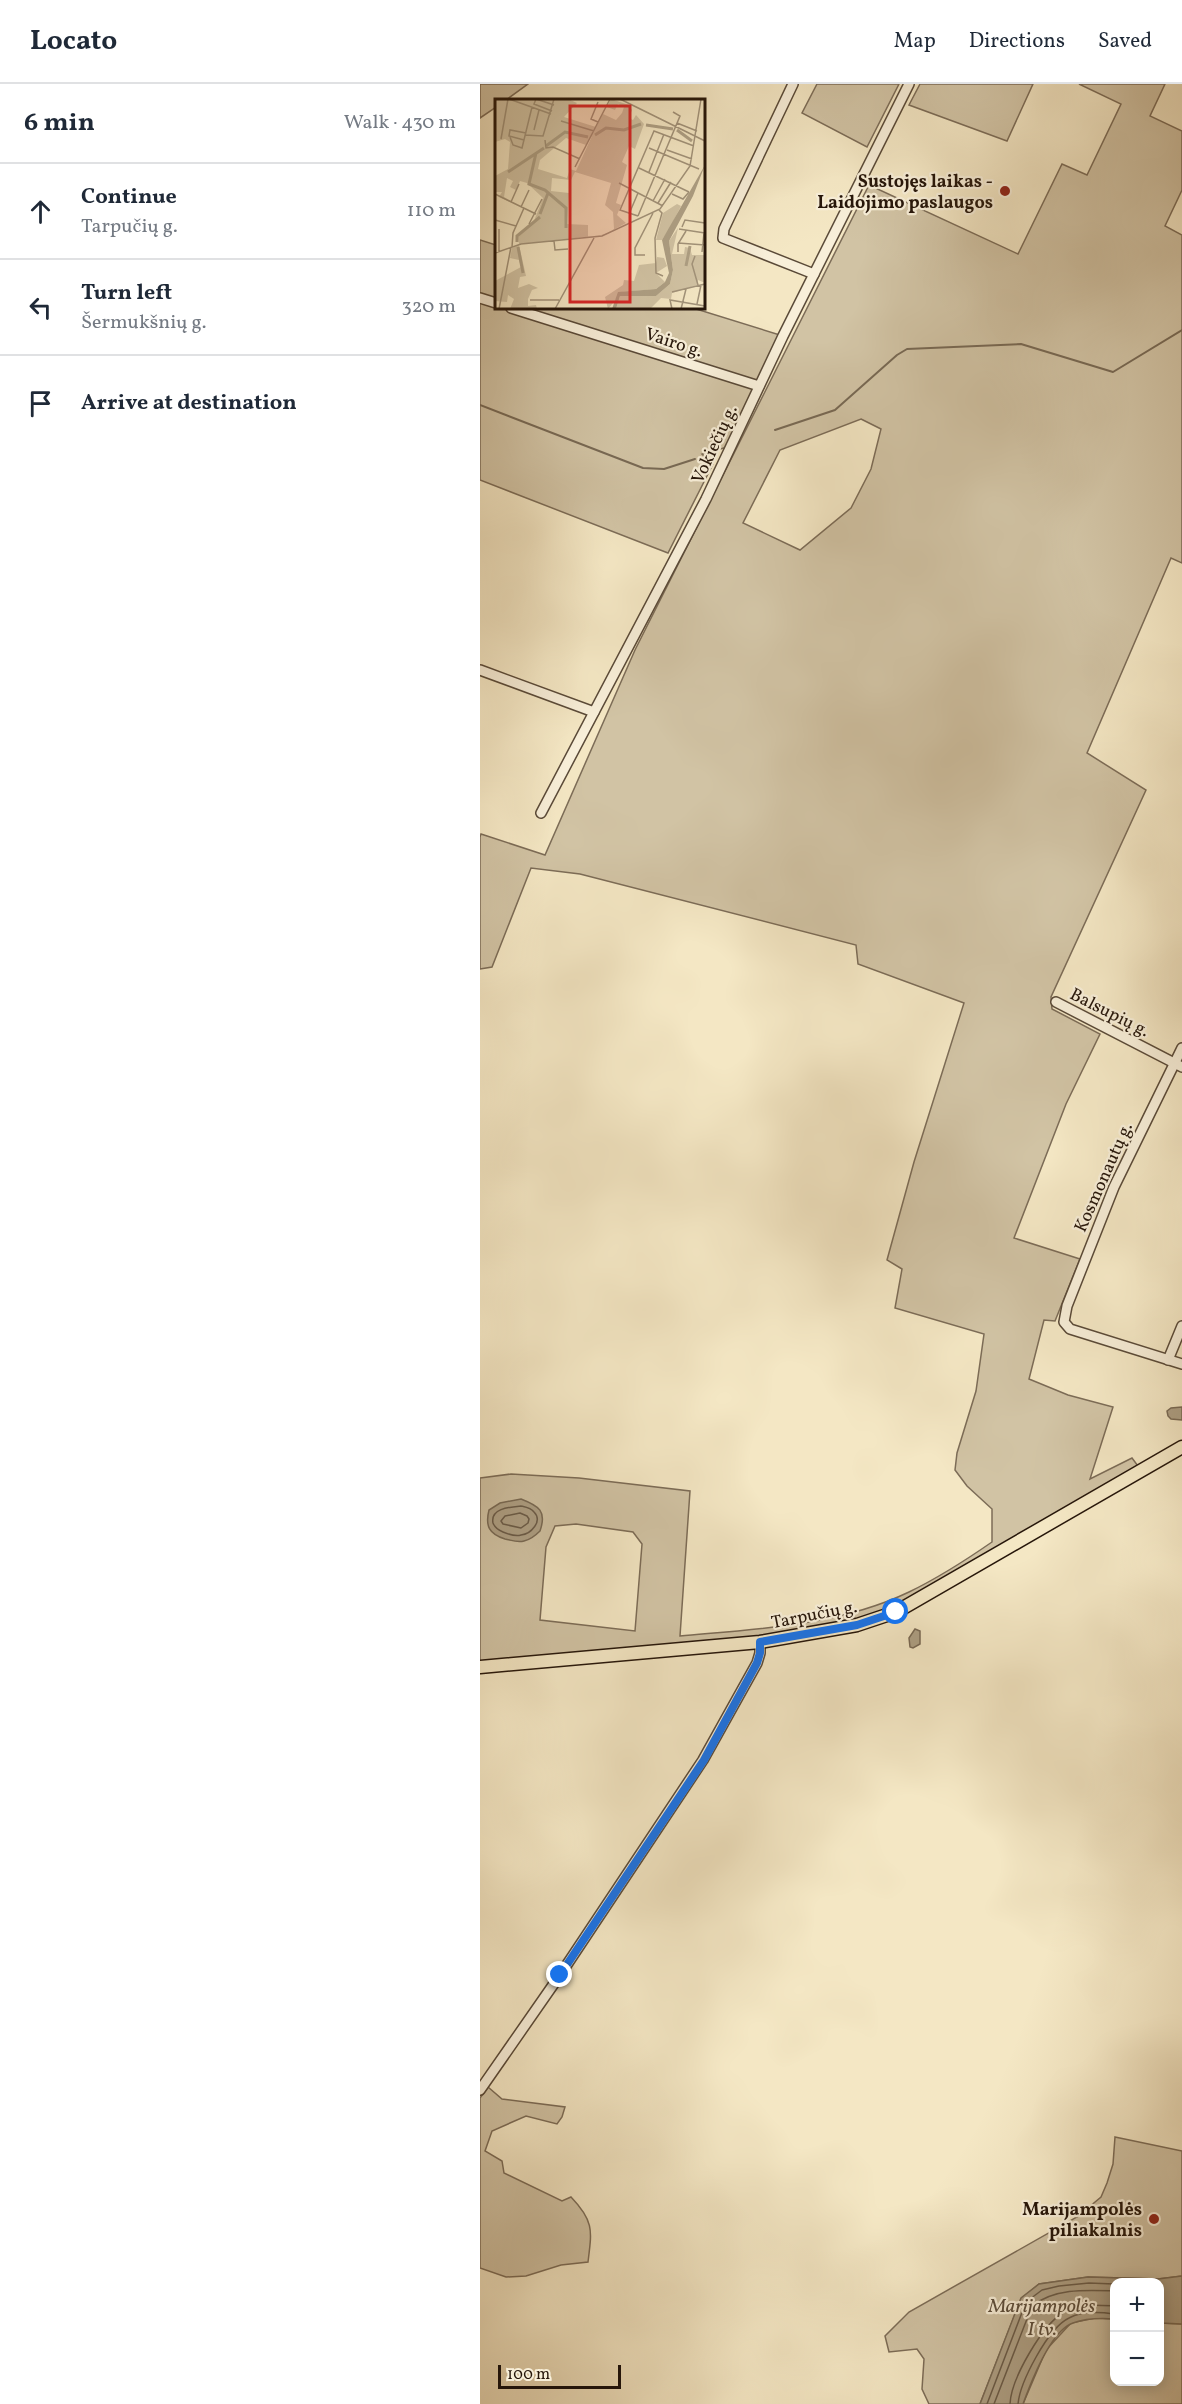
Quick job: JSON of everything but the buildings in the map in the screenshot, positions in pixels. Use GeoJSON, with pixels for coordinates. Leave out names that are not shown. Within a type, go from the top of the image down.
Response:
{"type":"FeatureCollection","features":[{"type":"Feature","properties":{"kind":"main road","name":"Tarpučių g."},"geometry":{"type":"LineString","coordinates":[[480,1667],[760,1642],[857,1625],[896,1612],[1182,1447]]}},
{"type":"Feature","properties":{"kind":"street"},"geometry":{"type":"LineString","coordinates":[[793,84],[724,229],[723,238],[814,274]]}},
{"type":"Feature","properties":{"kind":"street","name":"Vokiečių g."},"geometry":{"type":"LineString","coordinates":[[540,813],[706,499],[759,386],[909,84]]}},
{"type":"Feature","properties":{"kind":"street"},"geometry":{"type":"LineString","coordinates":[[480,298],[495,303]]}},
{"type":"Feature","properties":{"kind":"street","name":"Vairo g."},"geometry":{"type":"LineString","coordinates":[[514,309],[759,386]]}},
{"type":"Feature","properties":{"kind":"street"},"geometry":{"type":"LineString","coordinates":[[480,670],[594,712]]}},
{"type":"Feature","properties":{"kind":"street","name":"Balsupių g."},"geometry":{"type":"LineString","coordinates":[[1056,1002],[1178,1066]]}},
{"type":"Feature","properties":{"kind":"street","name":"Kosmonautų g."},"geometry":{"type":"LineString","coordinates":[[1168,1360],[1070,1329],[1064,1322],[1067,1306],[1114,1187],[1178,1066],[1182,1048]]}},
{"type":"Feature","properties":{"kind":"street"},"geometry":{"type":"LineString","coordinates":[[1182,1326],[1168,1360],[1182,1364]]}},
{"type":"Feature","properties":{"kind":"street"},"geometry":{"type":"LineString","coordinates":[[480,2090],[704,1760],[757,1663],[760,1642]]}},
{"type":"Feature","properties":{"kind":"shaded area"},"geometry":{"type":"Polygon","coordinates":[[[480,84],[528,84],[507,99],[495,99],[495,108],[480,118],[480,84]]]}},
{"type":"Feature","properties":{"kind":"shaded area"},"geometry":{"type":"Polygon","coordinates":[[[817,84],[899,84],[867,147],[802,113],[817,84]]]}},
{"type":"Feature","properties":{"kind":"shaded area"},"geometry":{"type":"Polygon","coordinates":[[[920,84],[1033,84],[1007,141],[909,105],[920,84]]]}},
{"type":"Feature","properties":{"kind":"shaded area"},"geometry":{"type":"Polygon","coordinates":[[[1079,84],[1165,84],[1150,116],[1182,131],[1182,190],[1165,226],[1182,235],[1182,563],[1171,558],[1087,753],[1146,790],[1051,997],[1052,1009],[1100,1034],[1066,1104],[1014,1238],[1080,1259],[1055,1321],[1044,1320],[1029,1379],[1068,1395],[1113,1407],[1090,1479],[1132,1458],[1138,1466],[970,1566],[878,1615],[797,1633],[480,1663],[480,1478],[511,1474],[579,1478],[690,1491],[680,1636],[797,1624],[854,1612],[920,1587],[992,1542],[992,1509],[967,1486],[955,1470],[957,1453],[976,1391],[984,1334],[895,1308],[902,1269],[887,1260],[914,1162],[964,1003],[858,964],[856,945],[580,874],[531,868],[492,967],[480,969],[480,837],[481,834],[545,855],[635,650],[869,185],[1018,254],[1062,164],[1087,175],[1121,104],[1079,84]],[[861,419],[780,450],[743,523],[800,550],[851,508],[871,469],[881,429],[861,419]],[[576,1524],[555,1526],[546,1547],[540,1620],[635,1631],[642,1544],[633,1532],[576,1524]]]}},
{"type":"Feature","properties":{"kind":"shaded area"},"geometry":{"type":"Polygon","coordinates":[[[480,240],[495,245],[495,309],[696,309],[783,336],[731,446],[702,454],[713,464],[668,553],[480,480],[480,240]]]}},
{"type":"Feature","properties":{"kind":"shaded area"},"geometry":{"type":"Polygon","coordinates":[[[488,2087],[502,2099],[565,2107],[557,2124],[526,2116],[492,2131],[485,2151],[502,2161],[504,2173],[562,2201],[571,2197],[584,2213],[590,2226],[588,2262],[561,2265],[526,2276],[506,2277],[480,2268],[480,2098],[488,2087]]]}},
{"type":"Feature","properties":{"kind":"shaded area"},"geometry":{"type":"Polygon","coordinates":[[[1115,2137],[1182,2151],[1182,2276],[1164,2278],[1088,2277],[1039,2284],[1021,2299],[980,2404],[929,2404],[922,2389],[924,2359],[917,2349],[889,2352],[885,2336],[909,2312],[1077,2217],[1101,2197],[1113,2164],[1115,2137]]]}},
{"type":"Feature","properties":{"kind":"shaded area"},"geometry":{"type":"Polygon","coordinates":[[[1095,2318],[1110,2319],[1110,2386],[1164,2386],[1164,2323],[1182,2324],[1182,2404],[1023,2404],[1046,2350],[1071,2323],[1095,2318]]]}},
{"type":"Feature","properties":{"kind":"water"},"geometry":{"type":"Polygon","coordinates":[[[1182,1407],[1182,1420],[1171,1419],[1168,1416],[1167,1411],[1171,1408],[1182,1407]]]}},
{"type":"Feature","properties":{"kind":"water"},"geometry":{"type":"Polygon","coordinates":[[[521,1499],[540,1510],[543,1519],[540,1531],[521,1542],[495,1535],[488,1525],[489,1510],[500,1503],[521,1499]]]}},
{"type":"Feature","properties":{"kind":"water"},"geometry":{"type":"Polygon","coordinates":[[[915,1629],[920,1631],[920,1644],[913,1648],[910,1647],[909,1638],[915,1629]]]}},
{"type":"Feature","properties":{"kind":"water","name":"Marijampolės I tv."},"geometry":{"type":"Polygon","coordinates":[[[1182,2276],[1182,2324],[1164,2323],[1164,2278],[1182,2276]]]}},
{"type":"Feature","properties":{"kind":"water","name":"Marijampolės I tv."},"geometry":{"type":"Polygon","coordinates":[[[1088,2277],[1123,2278],[1110,2278],[1110,2319],[1083,2320],[1065,2328],[1042,2358],[1023,2404],[980,2404],[1021,2298],[1039,2284],[1088,2277]]]}},
{"type":"Feature","properties":{"kind":"waterway"},"geometry":{"type":"LineString","coordinates":[[775,430],[835,410],[897,355],[907,349],[1021,344],[1113,372],[1182,330]]}},
{"type":"Feature","properties":{"kind":"waterway"},"geometry":{"type":"LineString","coordinates":[[480,405],[643,468],[664,469],[695,459]]}},
{"type":"Feature","properties":{"kind":"place","name":"Sustojęs laikas - Laidojimo paslaugos"},"geometry":{"type":"Point","coordinates":[1005,191]}},
{"type":"Feature","properties":{"kind":"place","name":"Marijampolės piliakalnis"},"geometry":{"type":"Point","coordinates":[1154,2219]}},
{"type":"Feature","properties":{"kind":"route"},"geometry":{"type":"LineString","coordinates":[[560,1975],[704,1760],[757,1663],[760,1642],[857,1625],[896,1612]]}}]}
